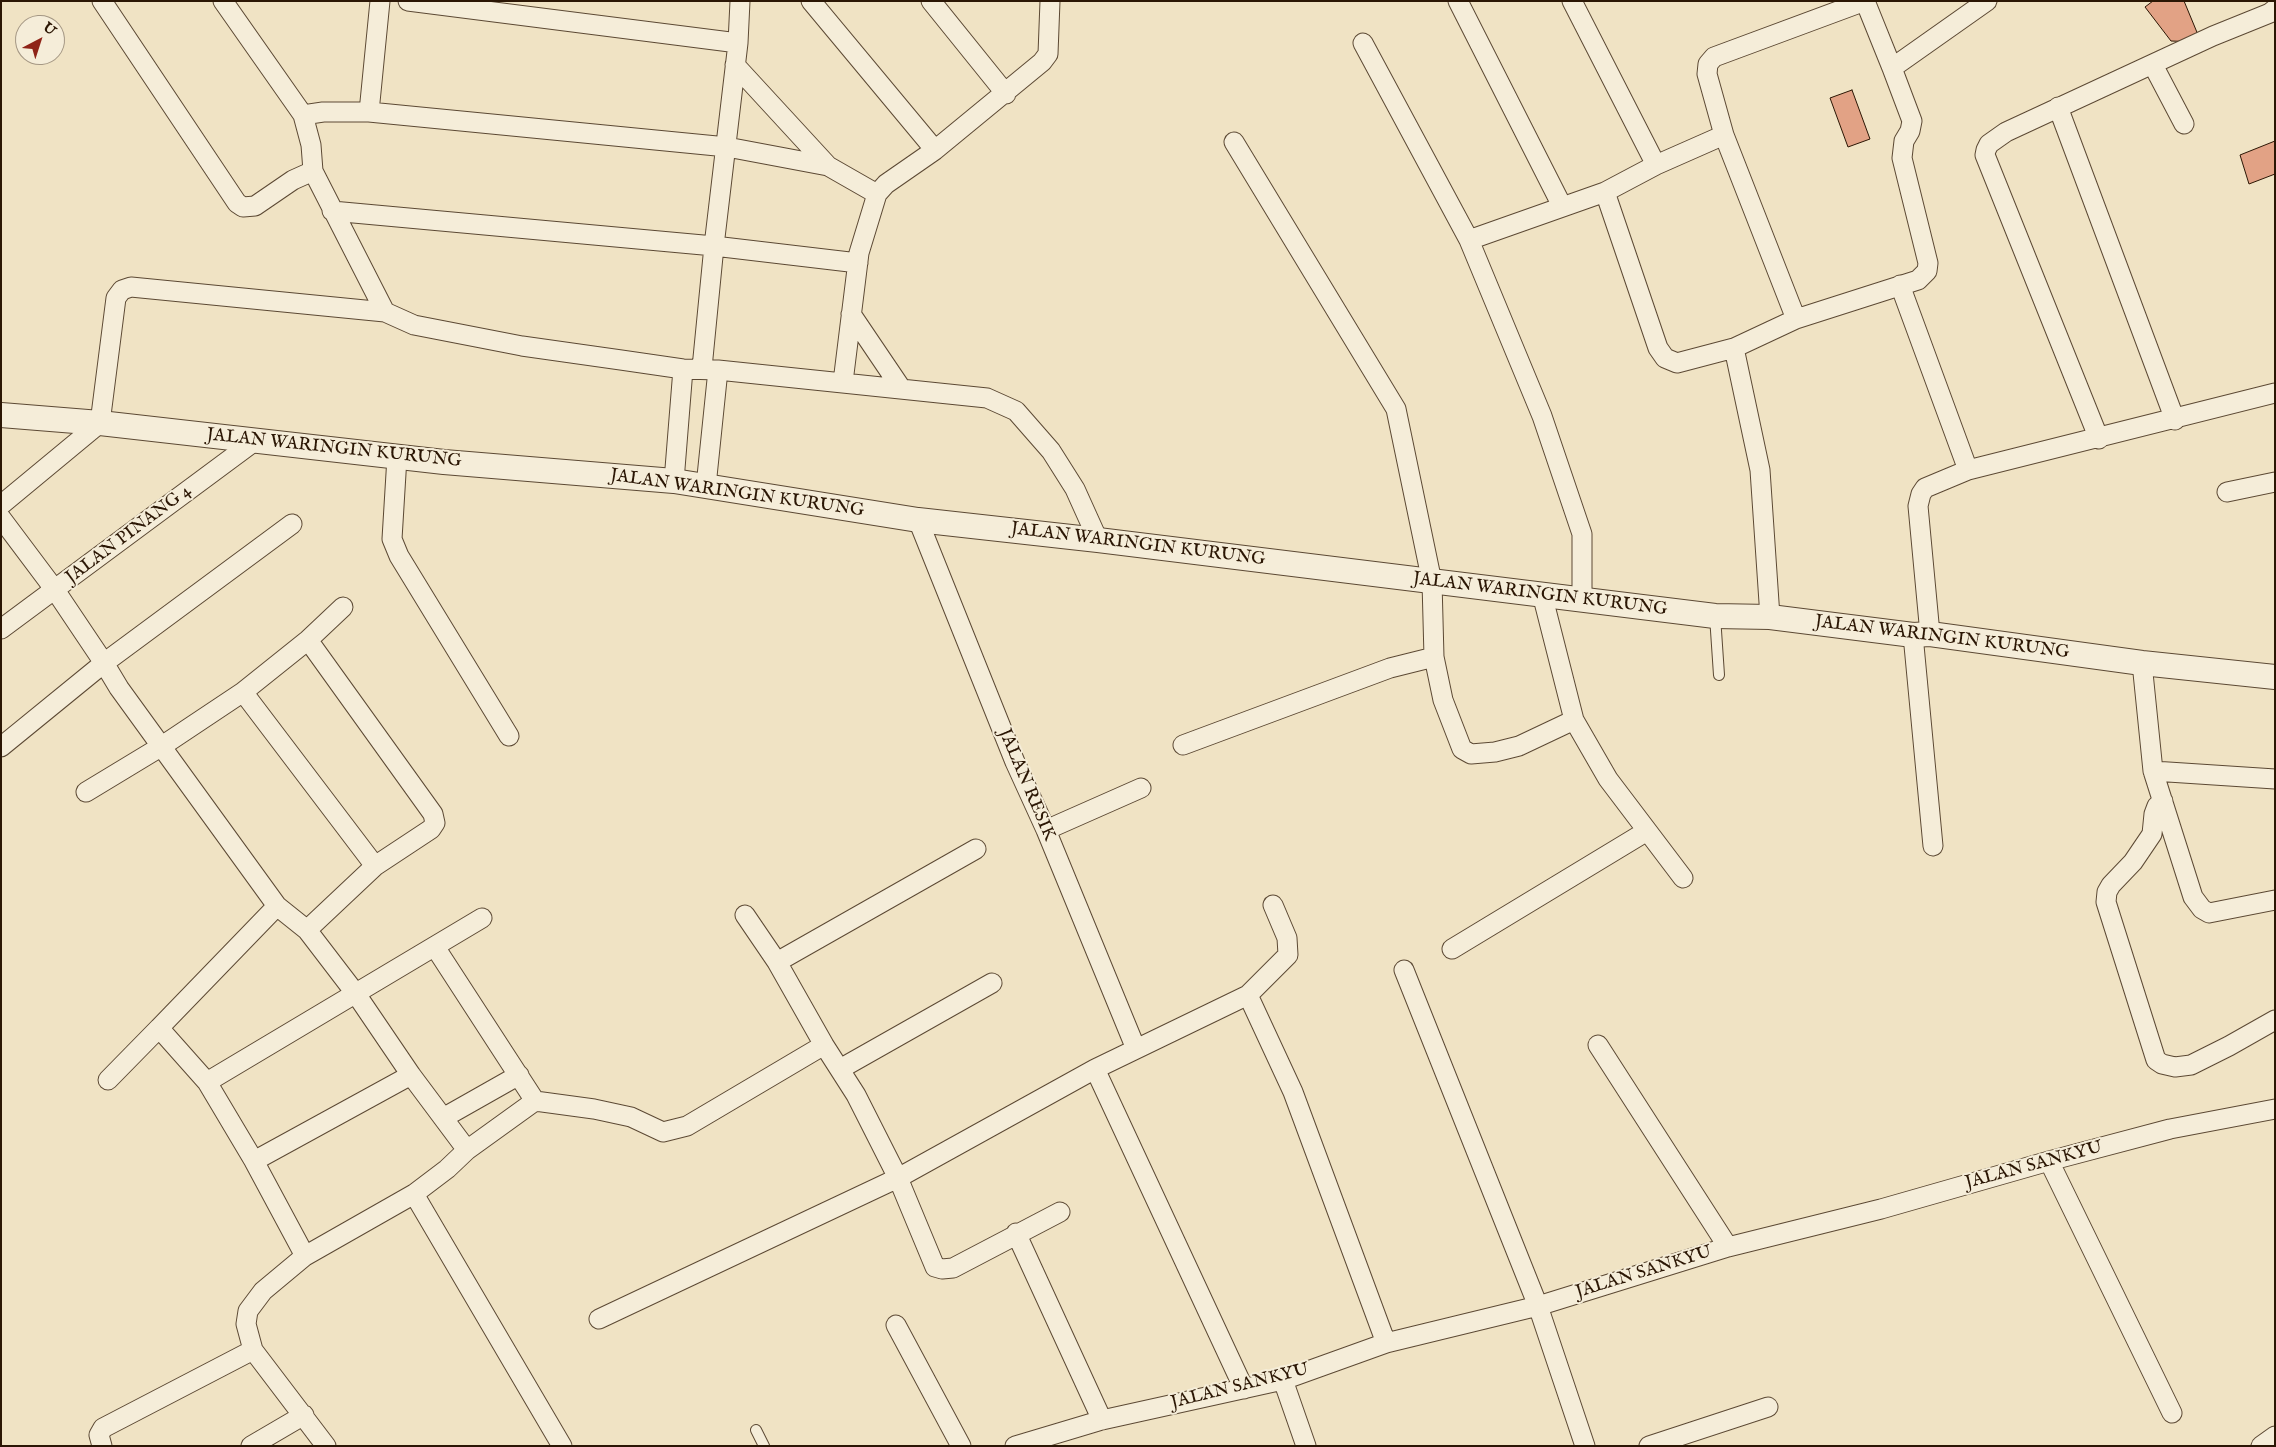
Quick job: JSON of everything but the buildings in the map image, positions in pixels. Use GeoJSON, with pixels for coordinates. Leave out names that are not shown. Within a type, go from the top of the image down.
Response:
{"type":"FeatureCollection","features":[{"type":"Feature","properties":{"kind":"street"},"geometry":{"type":"LineString","coordinates":[[102,1],[237,203],[244,207],[255,206],[293,180],[312,170]]}},
{"type":"Feature","properties":{"kind":"street"},"geometry":{"type":"LineString","coordinates":[[223,1],[303,115],[311,145],[312,170],[385,312]]}},
{"type":"Feature","properties":{"kind":"street"},"geometry":{"type":"LineString","coordinates":[[369,112],[380,1]]}},
{"type":"Feature","properties":{"kind":"street"},"geometry":{"type":"LineString","coordinates":[[408,1],[738,43]]}},
{"type":"Feature","properties":{"kind":"street"},"geometry":{"type":"LineString","coordinates":[[706,486],[714,246],[727,147],[738,43],[740,1]]}},
{"type":"Feature","properties":{"kind":"street"},"geometry":{"type":"LineString","coordinates":[[811,1],[936,150]]}},
{"type":"Feature","properties":{"kind":"street"},"geometry":{"type":"LineString","coordinates":[[931,1],[1006,94]]}},
{"type":"Feature","properties":{"kind":"street"},"geometry":{"type":"LineString","coordinates":[[843,382],[858,263],[877,194],[886,184],[936,150],[1006,94],[1042,62],[1048,54],[1050,1]]}},
{"type":"Feature","properties":{"kind":"street"},"geometry":{"type":"LineString","coordinates":[[1458,1],[1562,206]]}},
{"type":"Feature","properties":{"kind":"street"},"geometry":{"type":"LineString","coordinates":[[1572,1],[1656,165]]}},
{"type":"Feature","properties":{"kind":"street"},"geometry":{"type":"LineString","coordinates":[[1604,192],[1658,348],[1665,358],[1678,363],[1734,348],[1796,318],[1918,280],[1927,271],[1928,263],[1902,158],[1904,141],[1910,132],[1912,122],[1865,1],[1714,58],[1708,64],[1707,74],[1724,135],[1796,318]]}},
{"type":"Feature","properties":{"kind":"street"},"geometry":{"type":"LineString","coordinates":[[1892,68],[1987,1]]}},
{"type":"Feature","properties":{"kind":"street"},"geometry":{"type":"LineString","coordinates":[[2100,438],[1985,155],[1989,144],[2006,132],[2213,36],[2270,13],[2275,9]]}},
{"type":"Feature","properties":{"kind":"street"},"geometry":{"type":"LineString","coordinates":[[1363,43],[1469,240],[1542,416],[1582,534],[1582,598]]}},
{"type":"Feature","properties":{"kind":"street"},"geometry":{"type":"LineString","coordinates":[[735,64],[828,166],[877,194]]}},
{"type":"Feature","properties":{"kind":"street"},"geometry":{"type":"LineString","coordinates":[[2153,65],[2184,124]]}},
{"type":"Feature","properties":{"kind":"street"},"geometry":{"type":"LineString","coordinates":[[2058,108],[2175,420]]}},
{"type":"Feature","properties":{"kind":"street"},"geometry":{"type":"LineString","coordinates":[[303,115],[323,112],[369,112],[727,147],[828,166]]}},
{"type":"Feature","properties":{"kind":"street"},"geometry":{"type":"LineString","coordinates":[[1469,240],[1604,192],[1656,165],[1724,135]]}},
{"type":"Feature","properties":{"kind":"street"},"geometry":{"type":"LineString","coordinates":[[1234,142],[1396,410],[1432,582],[1434,657],[1443,700],[1462,749],[1472,754],[1495,752],[1519,746],[1574,720]]}},
{"type":"Feature","properties":{"kind":"street"},"geometry":{"type":"LineString","coordinates":[[332,211],[714,246],[858,263]]}},
{"type":"Feature","properties":{"kind":"street"},"geometry":{"type":"LineString","coordinates":[[1900,286],[1968,470]]}},
{"type":"Feature","properties":{"kind":"street"},"geometry":{"type":"LineString","coordinates":[[1,505],[100,423],[116,298],[122,290],[131,287],[385,312],[414,325],[522,346],[683,369],[710,369],[987,398],[1016,411],[1051,451],[1075,489],[1098,540]]}},
{"type":"Feature","properties":{"kind":"street"},"geometry":{"type":"LineString","coordinates":[[851,314],[901,388]]}},
{"type":"Feature","properties":{"kind":"street"},"geometry":{"type":"LineString","coordinates":[[1734,348],[1760,470],[1770,617]]}},
{"type":"Feature","properties":{"kind":"street"},"geometry":{"type":"LineString","coordinates":[[674,481],[683,369]]}},
{"type":"Feature","properties":{"kind":"street"},"geometry":{"type":"LineString","coordinates":[[1933,846],[1918,520],[1919,498],[1923,490],[1928,486],[1968,470],[2275,394]]}},
{"type":"Feature","properties":{"kind":"street","name":"JALAN WARINGIN KURUNG"},"geometry":{"type":"LineString","coordinates":[[1,415],[100,423],[397,457],[674,481],[918,520],[1098,540],[1432,582],[1582,598],[1715,616],[1770,617],[2142,663],[2275,677]]}},
{"type":"Feature","properties":{"kind":"street","name":"JALAN PINANG 4"},"geometry":{"type":"LineString","coordinates":[[1,628],[256,440]]}},
{"type":"Feature","properties":{"kind":"street"},"geometry":{"type":"LineString","coordinates":[[397,457],[392,539],[399,556],[509,736]]}},
{"type":"Feature","properties":{"kind":"street"},"geometry":{"type":"LineString","coordinates":[[2227,492],[2275,482]]}},
{"type":"Feature","properties":{"kind":"street"},"geometry":{"type":"LineString","coordinates":[[1,518],[55,590],[119,688],[277,906],[306,930],[356,994],[411,1074],[467,1150]]}},
{"type":"Feature","properties":{"kind":"street","name":"JALAN RESIK"},"geometry":{"type":"LineString","coordinates":[[918,520],[1015,762],[1046,830],[1136,1049]]}},
{"type":"Feature","properties":{"kind":"street"},"geometry":{"type":"LineString","coordinates":[[1,747],[104,663],[292,524]]}},
{"type":"Feature","properties":{"kind":"street"},"geometry":{"type":"LineString","coordinates":[[1542,594],[1574,720],[1608,778],[1683,878]]}},
{"type":"Feature","properties":{"kind":"street"},"geometry":{"type":"LineString","coordinates":[[86,792],[162,746],[243,692],[308,640],[343,606]]}},
{"type":"Feature","properties":{"kind":"street"},"geometry":{"type":"LineString","coordinates":[[306,930],[375,866],[432,829],[435,823],[433,814],[308,640]]}},
{"type":"Feature","properties":{"kind":"street"},"geometry":{"type":"LineString","coordinates":[[1183,745],[1390,668],[1434,657]]}},
{"type":"Feature","properties":{"kind":"street"},"geometry":{"type":"LineString","coordinates":[[2142,663],[2153,771],[2193,897],[2202,909],[2209,913],[2275,900]]}},
{"type":"Feature","properties":{"kind":"street"},"geometry":{"type":"LineString","coordinates":[[243,692],[375,866]]}},
{"type":"Feature","properties":{"kind":"street"},"geometry":{"type":"LineString","coordinates":[[2153,771],[2275,779]]}},
{"type":"Feature","properties":{"kind":"street"},"geometry":{"type":"LineString","coordinates":[[1046,830],[1142,788]]}},
{"type":"Feature","properties":{"kind":"street"},"geometry":{"type":"LineString","coordinates":[[2164,801],[2157,806],[2154,814],[2152,834],[2133,862],[2107,892],[2106,902],[2156,1060],[2162,1064],[2175,1067],[2191,1065],[2275,1020]]}},
{"type":"Feature","properties":{"kind":"street"},"geometry":{"type":"LineString","coordinates":[[1452,949],[1647,830]]}},
{"type":"Feature","properties":{"kind":"street"},"geometry":{"type":"LineString","coordinates":[[777,962],[976,850]]}},
{"type":"Feature","properties":{"kind":"street"},"geometry":{"type":"LineString","coordinates":[[600,1319],[898,1178],[1095,1069],[1248,995],[1288,954],[1287,938],[1273,905]]}},
{"type":"Feature","properties":{"kind":"street"},"geometry":{"type":"LineString","coordinates":[[108,1080],[277,906]]}},
{"type":"Feature","properties":{"kind":"street"},"geometry":{"type":"LineString","coordinates":[[745,915],[777,962],[824,1045],[856,1095],[898,1178],[933,1263],[938,1269],[953,1268],[1016,1233],[1060,1212]]}},
{"type":"Feature","properties":{"kind":"street"},"geometry":{"type":"LineString","coordinates":[[207,1082],[482,918]]}},
{"type":"Feature","properties":{"kind":"street"},"geometry":{"type":"LineString","coordinates":[[435,947],[535,1101]]}},
{"type":"Feature","properties":{"kind":"street"},"geometry":{"type":"LineString","coordinates":[[1404,970],[1538,1306],[1585,1446]]}},
{"type":"Feature","properties":{"kind":"street"},"geometry":{"type":"LineString","coordinates":[[840,1069],[992,983]]}},
{"type":"Feature","properties":{"kind":"street"},"geometry":{"type":"LineString","coordinates":[[1248,995],[1293,1092],[1386,1343]]}},
{"type":"Feature","properties":{"kind":"street"},"geometry":{"type":"LineString","coordinates":[[160,1028],[207,1082],[254,1161],[305,1256]]}},
{"type":"Feature","properties":{"kind":"street"},"geometry":{"type":"LineString","coordinates":[[326,1446],[304,1414],[253,1350],[246,1324],[248,1311],[263,1291],[305,1256],[414,1194],[467,1150],[535,1101],[594,1109],[631,1117],[663,1132],[687,1126],[824,1045]]}},
{"type":"Feature","properties":{"kind":"street"},"geometry":{"type":"LineString","coordinates":[[1598,1045],[1728,1247]]}},
{"type":"Feature","properties":{"kind":"street"},"geometry":{"type":"LineString","coordinates":[[1095,1069],[1244,1389]]}},
{"type":"Feature","properties":{"kind":"street"},"geometry":{"type":"LineString","coordinates":[[254,1161],[411,1074]]}},
{"type":"Feature","properties":{"kind":"street"},"geometry":{"type":"LineString","coordinates":[[443,1118],[518,1075]]}},
{"type":"Feature","properties":{"kind":"street","name":"JALAN SANKYU"},"geometry":{"type":"LineString","coordinates":[[1015,1446],[1036,1443],[1102,1420],[1283,1380],[1386,1343],[1538,1306],[1728,1247],[1881,1208],[2048,1161],[2170,1129],[2275,1109]]}},
{"type":"Feature","properties":{"kind":"street"},"geometry":{"type":"LineString","coordinates":[[2048,1161],[2172,1413]]}},
{"type":"Feature","properties":{"kind":"street"},"geometry":{"type":"LineString","coordinates":[[414,1194],[562,1446]]}},
{"type":"Feature","properties":{"kind":"street"},"geometry":{"type":"LineString","coordinates":[[1016,1233],[1102,1420]]}},
{"type":"Feature","properties":{"kind":"street"},"geometry":{"type":"LineString","coordinates":[[896,1325],[962,1446]]}},
{"type":"Feature","properties":{"kind":"street"},"geometry":{"type":"LineString","coordinates":[[102,1446],[100,1435],[103,1428],[253,1350]]}},
{"type":"Feature","properties":{"kind":"street"},"geometry":{"type":"LineString","coordinates":[[1283,1380],[1306,1446]]}},
{"type":"Feature","properties":{"kind":"street"},"geometry":{"type":"LineString","coordinates":[[1649,1446],[1768,1407]]}},
{"type":"Feature","properties":{"kind":"street"},"geometry":{"type":"LineString","coordinates":[[251,1446],[304,1414]]}},
{"type":"Feature","properties":{"kind":"street"},"geometry":{"type":"LineString","coordinates":[[2261,1446],[2275,1436]]}},
{"type":"Feature","properties":{"kind":"lane"},"geometry":{"type":"LineString","coordinates":[[1715,616],[1719,675]]}},
{"type":"Feature","properties":{"kind":"lane"},"geometry":{"type":"LineString","coordinates":[[756,1430],[764,1446]]}}]}
